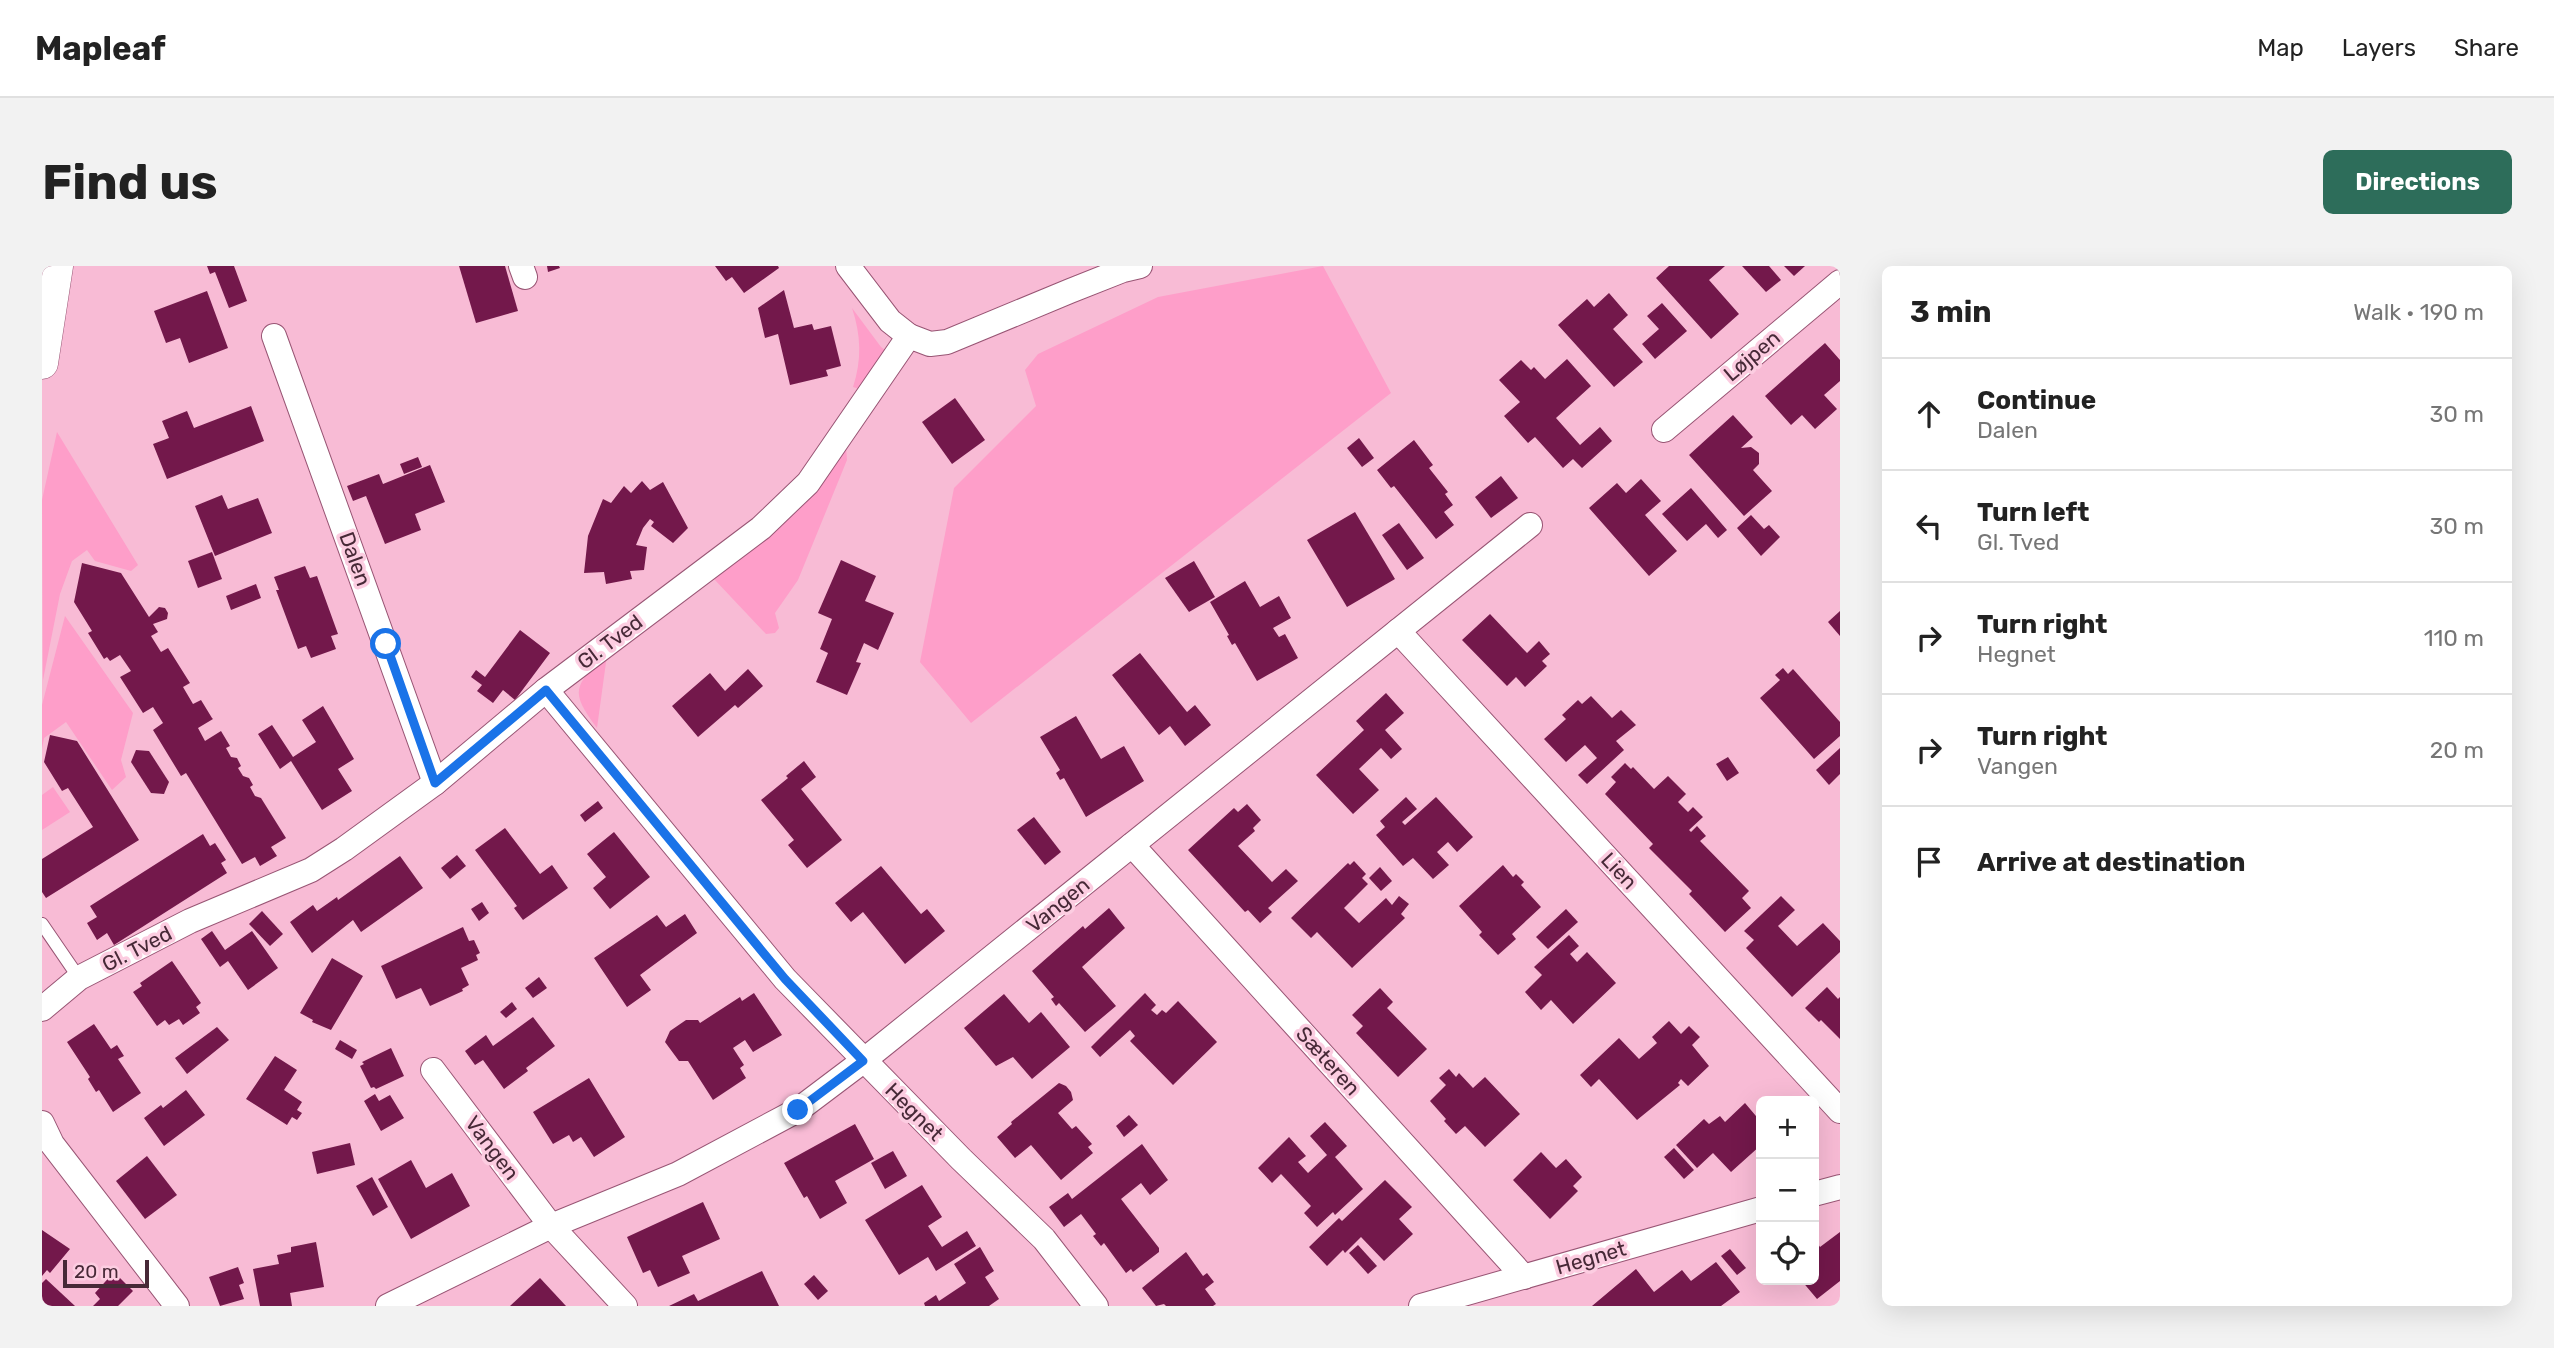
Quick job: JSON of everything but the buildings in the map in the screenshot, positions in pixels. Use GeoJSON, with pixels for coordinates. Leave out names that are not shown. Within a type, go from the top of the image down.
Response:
{"type":"FeatureCollection","features":[{"type":"Feature","properties":{"kind":"street"},"geometry":{"type":"LineString","coordinates":[[42,363],[57,266]]}},
{"type":"Feature","properties":{"kind":"street"},"geometry":{"type":"LineString","coordinates":[[848,266],[890,321],[909,336],[930,344],[947,342],[1080,286],[1140,266]]}},
{"type":"Feature","properties":{"kind":"street","name":"Løjpen"},"geometry":{"type":"LineString","coordinates":[[1664,430],[1840,282]]}},
{"type":"Feature","properties":{"kind":"street","name":"Dalen"},"geometry":{"type":"LineString","coordinates":[[274,336],[435,783]]}},
{"type":"Feature","properties":{"kind":"street","name":"Gl. Tved"},"geometry":{"type":"LineString","coordinates":[[42,1009],[79,978],[190,921],[311,870],[435,783],[546,690],[761,528],[808,483],[909,336]]}},
{"type":"Feature","properties":{"kind":"street","name":"Vangen"},"geometry":{"type":"LineString","coordinates":[[388,1306],[551,1226],[678,1174],[798,1110],[863,1061],[1530,525]]}},
{"type":"Feature","properties":{"kind":"street","name":"Lien"},"geometry":{"type":"LineString","coordinates":[[1398,631],[1840,1111]]}},
{"type":"Feature","properties":{"kind":"street","name":"Hegnet"},"geometry":{"type":"LineString","coordinates":[[546,690],[785,979],[863,1061],[1044,1239],[1096,1306]]}},
{"type":"Feature","properties":{"kind":"street","name":"Sæteren"},"geometry":{"type":"LineString","coordinates":[[1132,845],[1524,1277]]}},
{"type":"Feature","properties":{"kind":"street","name":"Vangen"},"geometry":{"type":"LineString","coordinates":[[433,1070],[551,1226],[625,1306]]}},
{"type":"Feature","properties":{"kind":"street"},"geometry":{"type":"LineString","coordinates":[[42,1123],[52,1143],[177,1306]]}},
{"type":"Feature","properties":{"kind":"street"},"geometry":{"type":"LineString","coordinates":[[1819,1193],[1840,1187]]}},
{"type":"Feature","properties":{"kind":"street","name":"Hegnet"},"geometry":{"type":"LineString","coordinates":[[1422,1306],[1756,1210]]}},
{"type":"Feature","properties":{"kind":"lane"},"geometry":{"type":"LineString","coordinates":[[42,923],[79,978]]}},
{"type":"Feature","properties":{"kind":"shaded area"},"geometry":{"type":"Polygon","coordinates":[[[1323,266],[1391,393],[971,723],[920,662],[954,488],[1036,406],[1025,370],[1038,354],[1158,297],[1323,266]]]}},
{"type":"Feature","properties":{"kind":"shaded area"},"geometry":{"type":"Polygon","coordinates":[[[852,308],[881,347],[888,352],[865,391],[853,387],[859,348],[852,308]]]}},
{"type":"Feature","properties":{"kind":"shaded area"},"geometry":{"type":"Polygon","coordinates":[[[57,432],[138,565],[131,571],[95,561],[87,550],[72,561],[60,594],[43,680],[42,500],[57,432]]]}},
{"type":"Feature","properties":{"kind":"shaded area"},"geometry":{"type":"Polygon","coordinates":[[[846,447],[847,460],[798,580],[775,613],[779,628],[775,633],[766,634],[714,579],[792,516],[846,447]]]}},
{"type":"Feature","properties":{"kind":"shaded area"},"geometry":{"type":"Polygon","coordinates":[[[65,616],[133,713],[121,760],[126,777],[112,790],[66,722],[44,738],[42,749],[42,705],[65,616]]]}},
{"type":"Feature","properties":{"kind":"shaded area"},"geometry":{"type":"Polygon","coordinates":[[[607,655],[597,728],[582,705],[579,689],[588,674],[607,655]]]}},
{"type":"Feature","properties":{"kind":"shaded area"},"geometry":{"type":"Polygon","coordinates":[[[53,787],[70,812],[42,830],[42,795],[53,787]]]}},
{"type":"Feature","properties":{"kind":"route"},"geometry":{"type":"LineString","coordinates":[[386,644],[435,783],[546,690],[785,979],[863,1061],[798,1110]]}}]}
